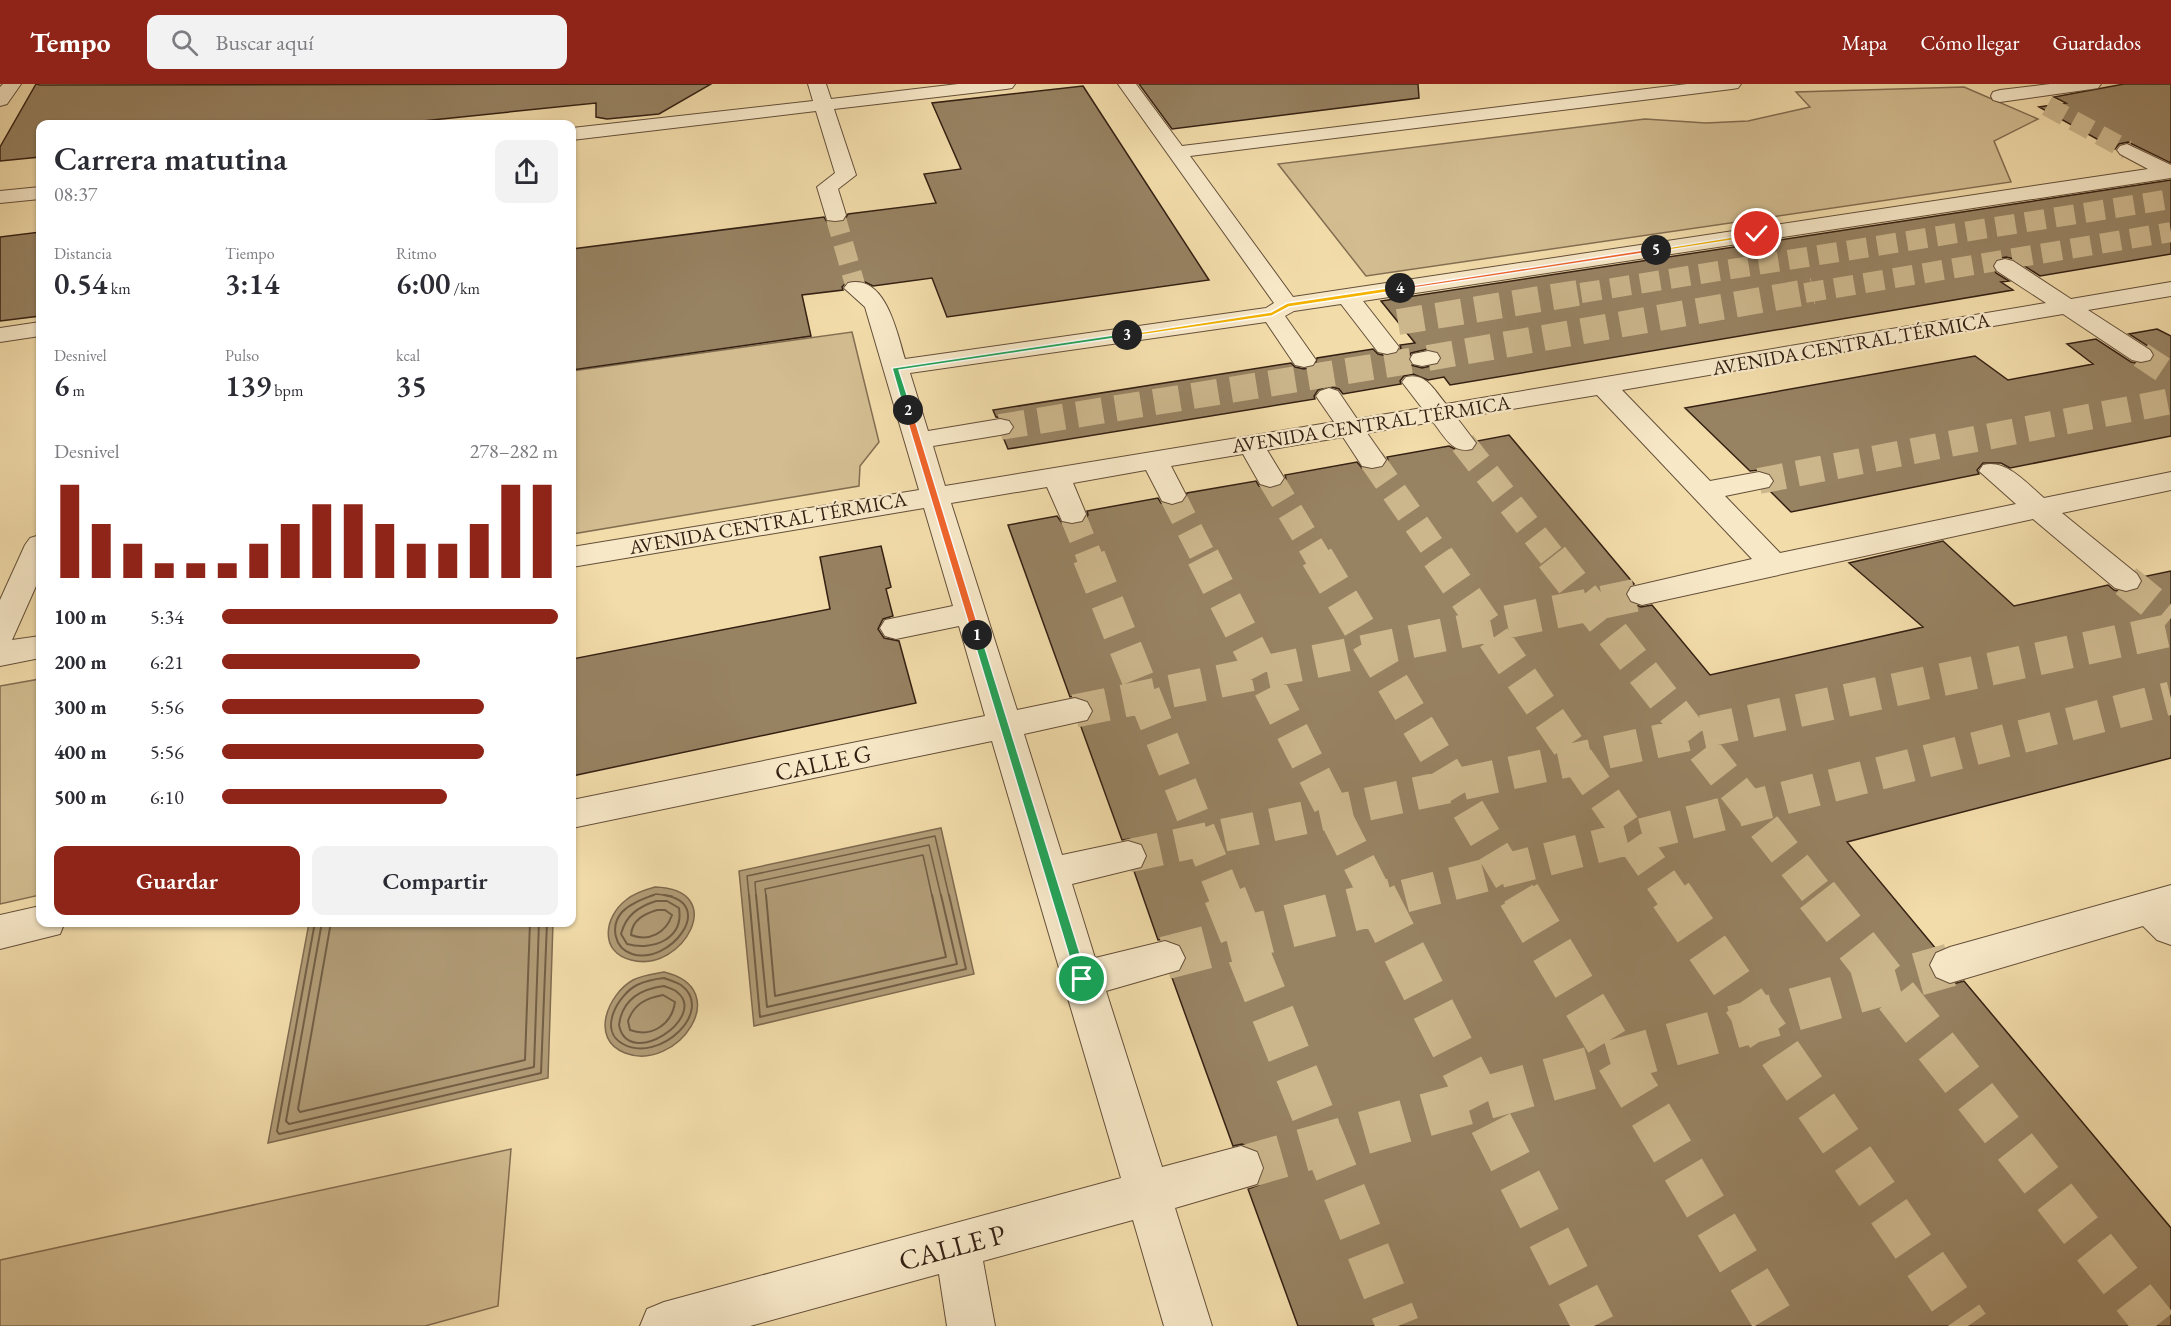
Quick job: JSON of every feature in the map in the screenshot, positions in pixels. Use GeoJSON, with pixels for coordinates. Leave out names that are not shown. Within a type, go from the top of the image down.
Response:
{"type":"FeatureCollection","features":[{"type":"Feature","properties":{"kind":"lane"},"geometry":{"type":"LineString","coordinates":[[0,100],[12,84]]}},
{"type":"Feature","properties":{"kind":"lane"},"geometry":{"type":"LineString","coordinates":[[817,84],[846,175],[827,187],[835,215]]}},
{"type":"Feature","properties":{"kind":"lane"},"geometry":{"type":"LineString","coordinates":[[576,134],[1006,84]]}},
{"type":"Feature","properties":{"kind":"lane"},"geometry":{"type":"LineString","coordinates":[[1127,84],[1177,152],[1280,310],[1304,360]]}},
{"type":"Feature","properties":{"kind":"lane"},"geometry":{"type":"LineString","coordinates":[[1177,152],[1732,84]]}},
{"type":"Feature","properties":{"kind":"lane"},"geometry":{"type":"LineString","coordinates":[[2000,96],[2092,84]]}},
{"type":"Feature","properties":{"kind":"lane"},"geometry":{"type":"LineString","coordinates":[[2023,93],[2047,106]]}},
{"type":"Feature","properties":{"kind":"lane"},"geometry":{"type":"LineString","coordinates":[[2127,150],[2169,172]]}},
{"type":"Feature","properties":{"kind":"lane"},"geometry":{"type":"LineString","coordinates":[[895,368],[1280,310],[1347,296],[1926,213],[2169,172]]}},
{"type":"Feature","properties":{"kind":"lane"},"geometry":{"type":"LineString","coordinates":[[0,197],[36,193]]}},
{"type":"Feature","properties":{"kind":"lane"},"geometry":{"type":"LineString","coordinates":[[2005,266],[2141,355]]}},
{"type":"Feature","properties":{"kind":"lane"},"geometry":{"type":"LineString","coordinates":[[856,288],[876,304],[1188,1326]]}},
{"type":"Feature","properties":{"kind":"lane","name":"AVENIDA CENTRAL TÉRMICA"},"geometry":{"type":"LineString","coordinates":[[576,556],[2171,289]]}},
{"type":"Feature","properties":{"kind":"lane"},"geometry":{"type":"LineString","coordinates":[[1347,296],[1387,347]]}},
{"type":"Feature","properties":{"kind":"lane"},"geometry":{"type":"LineString","coordinates":[[1371,326],[1398,322]]}},
{"type":"Feature","properties":{"kind":"lane"},"geometry":{"type":"LineString","coordinates":[[0,335],[36,330]]}},
{"type":"Feature","properties":{"kind":"lane"},"geometry":{"type":"LineString","coordinates":[[1422,366],[1439,413],[1463,443]]}},
{"type":"Feature","properties":{"kind":"lane"},"geometry":{"type":"LineString","coordinates":[[1603,386],[1774,564]]}},
{"type":"Feature","properties":{"kind":"lane"},"geometry":{"type":"LineString","coordinates":[[1329,396],[1372,460]]}},
{"type":"Feature","properties":{"kind":"lane"},"geometry":{"type":"LineString","coordinates":[[917,441],[1000,427]]}},
{"type":"Feature","properties":{"kind":"lane"},"geometry":{"type":"LineString","coordinates":[[1250,444],[1270,478]]}},
{"type":"Feature","properties":{"kind":"lane"},"geometry":{"type":"LineString","coordinates":[[1154,459],[1173,495]]}},
{"type":"Feature","properties":{"kind":"lane"},"geometry":{"type":"LineString","coordinates":[[1993,471],[2126,581]]}},
{"type":"Feature","properties":{"kind":"lane"},"geometry":{"type":"LineString","coordinates":[[1056,475],[1072,514]]}},
{"type":"Feature","properties":{"kind":"lane"},"geometry":{"type":"LineString","coordinates":[[1704,491],[1760,481]]}},
{"type":"Feature","properties":{"kind":"lane"},"geometry":{"type":"LineString","coordinates":[[1642,594],[2171,481]]}},
{"type":"Feature","properties":{"kind":"lane"},"geometry":{"type":"LineString","coordinates":[[0,633],[36,554]]}},
{"type":"Feature","properties":{"kind":"lane"},"geometry":{"type":"LineString","coordinates":[[896,628],[970,613]]}},
{"type":"Feature","properties":{"kind":"lane"},"geometry":{"type":"LineString","coordinates":[[0,654],[36,648]]}},
{"type":"Feature","properties":{"kind":"lane","name":"CALLE G"},"geometry":{"type":"LineString","coordinates":[[576,813],[1075,711]]}},
{"type":"Feature","properties":{"kind":"lane"},"geometry":{"type":"LineString","coordinates":[[1049,873],[1128,856]]}},
{"type":"Feature","properties":{"kind":"lane"},"geometry":{"type":"LineString","coordinates":[[1950,965],[2164,912]]}},
{"type":"Feature","properties":{"kind":"lane"},"geometry":{"type":"LineString","coordinates":[[0,932],[36,924]]}},
{"type":"Feature","properties":{"kind":"lane"},"geometry":{"type":"LineString","coordinates":[[1082,979],[1165,958]]}},
{"type":"Feature","properties":{"kind":"lane","name":"CALLE P"},"geometry":{"type":"LineString","coordinates":[[664,1326],[1241,1168]]}},
{"type":"Feature","properties":{"kind":"lane"},"geometry":{"type":"LineString","coordinates":[[957,1245],[971,1326]]}},
{"type":"Feature","properties":{"kind":"shaded area"},"geometry":{"type":"Polygon","coordinates":[[[1964,87],[2038,119],[1994,141],[2011,182],[1366,276],[1278,164],[1645,119],[1706,123],[1748,121],[1810,107],[1796,92],[1964,87]]]}},
{"type":"Feature","properties":{"kind":"shaded area"},"geometry":{"type":"Polygon","coordinates":[[[852,332],[879,442],[860,466],[859,486],[576,533],[576,370],[852,332]]]}},
{"type":"Feature","properties":{"kind":"shaded area"},"geometry":{"type":"Polygon","coordinates":[[[36,680],[36,896],[0,904],[0,686],[36,680]]]}},
{"type":"Feature","properties":{"kind":"shaded area"},"geometry":{"type":"Polygon","coordinates":[[[511,1149],[498,1306],[425,1326],[0,1326],[0,1260],[511,1149]]]}},
{"type":"Feature","properties":{"kind":"water"},"geometry":{"type":"Polygon","coordinates":[[[941,828],[974,974],[754,1026],[739,871],[941,828]]]}},
{"type":"Feature","properties":{"kind":"water"},"geometry":{"type":"Polygon","coordinates":[[[655,887],[678,891],[690,901],[694,915],[691,930],[681,944],[667,955],[650,961],[631,960],[621,956],[614,950],[608,933],[613,915],[629,898],[655,887]]]}},
{"type":"Feature","properties":{"kind":"water"},"geometry":{"type":"Polygon","coordinates":[[[308,927],[553,927],[548,1078],[268,1143],[308,927]]]}},
{"type":"Feature","properties":{"kind":"water"},"geometry":{"type":"Polygon","coordinates":[[[664,972],[685,981],[696,995],[697,1010],[691,1026],[679,1041],[663,1051],[645,1056],[625,1053],[614,1046],[608,1038],[605,1027],[610,1006],[616,995],[633,980],[664,972]]]}},
{"type":"Feature","properties":{"kind":"building"},"geometry":{"type":"Polygon","coordinates":[[[36,84],[711,84],[659,114],[607,119],[596,117],[596,103],[432,120],[36,120],[36,157],[0,161],[0,147],[36,84]]]}},
{"type":"Feature","properties":{"kind":"building"},"geometry":{"type":"Polygon","coordinates":[[[1139,84],[1418,84],[1419,98],[1172,129],[1139,84]]]}},
{"type":"Feature","properties":{"kind":"building"},"geometry":{"type":"Polygon","coordinates":[[[2124,84],[2171,84],[2171,163],[2128,142],[2119,144],[2115,149],[2039,107],[2066,103],[2054,97],[2124,84]]]}},
{"type":"Feature","properties":{"kind":"building"},"geometry":{"type":"Polygon","coordinates":[[[1083,86],[1209,280],[947,317],[932,278],[873,286],[861,280],[848,281],[842,287],[843,290],[802,295],[811,336],[576,369],[576,248],[824,217],[827,222],[843,222],[848,214],[936,203],[924,174],[961,169],[932,103],[1083,86]]]}},
{"type":"Feature","properties":{"kind":"building"},"geometry":{"type":"Polygon","coordinates":[[[2171,180],[2171,254],[2040,276],[2014,259],[2006,257],[1996,259],[1992,267],[1996,273],[2009,281],[2001,282],[2013,290],[1450,385],[1444,377],[1428,380],[1413,374],[1404,376],[1400,381],[1401,384],[1343,394],[1339,389],[1328,386],[1318,390],[1314,396],[1315,399],[1008,449],[1003,437],[1011,434],[1015,426],[1009,419],[996,417],[993,410],[1291,363],[1295,367],[1304,369],[1315,366],[1317,358],[1373,349],[1378,354],[1387,356],[1396,354],[1401,348],[1400,345],[1415,343],[1381,301],[2171,180]],[[1428,349],[1411,353],[1408,360],[1411,365],[1422,368],[1439,364],[1442,357],[1439,352],[1428,349]]]}},
{"type":"Feature","properties":{"kind":"building"},"geometry":{"type":"Polygon","coordinates":[[[36,232],[36,316],[0,321],[0,237],[36,232]]]}},
{"type":"Feature","properties":{"kind":"building"},"geometry":{"type":"Polygon","coordinates":[[[2157,329],[2171,336],[2171,436],[2010,468],[2001,463],[1983,463],[1977,470],[1979,474],[1791,512],[1768,489],[1775,482],[1771,474],[1760,470],[1750,471],[1685,408],[1975,356],[2008,380],[2093,364],[2067,344],[2096,339],[2131,362],[2141,364],[2152,361],[2155,354],[2151,348],[2129,334],[2157,329]]]}},
{"type":"Feature","properties":{"kind":"building"},"geometry":{"type":"Polygon","coordinates":[[[1509,435],[1634,584],[1629,586],[1625,593],[1629,602],[1641,607],[1652,605],[1710,675],[1923,627],[1849,563],[1943,541],[2014,606],[2108,585],[2114,590],[2127,593],[2139,589],[2143,582],[2142,577],[2171,571],[2171,758],[1847,842],[1937,950],[1928,964],[1934,978],[1949,985],[1964,981],[2171,1228],[2171,1326],[1298,1326],[1248,1189],[1259,1185],[1265,1167],[1258,1150],[1242,1144],[1233,1146],[1171,975],[1181,971],[1187,957],[1180,944],[1166,939],[1158,940],[1134,871],[1143,868],[1148,855],[1142,843],[1129,839],[1122,840],[1080,724],[1089,721],[1094,710],[1088,700],[1076,696],[1070,697],[1008,525],[1057,516],[1062,523],[1072,525],[1084,522],[1088,515],[1087,511],[1158,498],[1161,503],[1173,506],[1184,502],[1187,493],[1256,481],[1259,486],[1271,489],[1282,485],[1286,479],[1285,475],[1357,462],[1362,468],[1372,470],[1384,467],[1388,460],[1387,457],[1449,446],[1459,451],[1472,451],[1478,444],[1477,441],[1509,435]]]}},
{"type":"Feature","properties":{"kind":"building"},"geometry":{"type":"Polygon","coordinates":[[[881,546],[891,587],[886,589],[893,616],[883,619],[878,629],[884,638],[899,641],[916,703],[576,775],[576,658],[830,609],[820,557],[881,546]]]}},
{"type":"Feature","properties":{"kind":"tunnel"},"geometry":{"type":"LineString","coordinates":[[2047,106],[2127,150]]}},
{"type":"Feature","properties":{"kind":"tunnel"},"geometry":{"type":"LineString","coordinates":[[1581,293],[2171,199]]}},
{"type":"Feature","properties":{"kind":"tunnel"},"geometry":{"type":"LineString","coordinates":[[835,215],[856,288]]}},
{"type":"Feature","properties":{"kind":"tunnel"},"geometry":{"type":"LineString","coordinates":[[1805,293],[2171,232]]}},
{"type":"Feature","properties":{"kind":"tunnel"},"geometry":{"type":"LineString","coordinates":[[1398,322],[1590,291]]}},
{"type":"Feature","properties":{"kind":"tunnel"},"geometry":{"type":"LineString","coordinates":[[1428,358],[1813,291]]}},
{"type":"Feature","properties":{"kind":"tunnel"},"geometry":{"type":"LineString","coordinates":[[2141,355],[2171,375]]}},
{"type":"Feature","properties":{"kind":"tunnel"},"geometry":{"type":"LineString","coordinates":[[1000,427],[1422,359]]}},
{"type":"Feature","properties":{"kind":"tunnel"},"geometry":{"type":"LineString","coordinates":[[1759,481],[2171,401]]}},
{"type":"Feature","properties":{"kind":"tunnel"},"geometry":{"type":"LineString","coordinates":[[1463,443],[1553,558]]}},
{"type":"Feature","properties":{"kind":"tunnel"},"geometry":{"type":"LineString","coordinates":[[1372,460],[1440,558]]}},
{"type":"Feature","properties":{"kind":"tunnel"},"geometry":{"type":"LineString","coordinates":[[1270,478],[1318,558]]}},
{"type":"Feature","properties":{"kind":"tunnel"},"geometry":{"type":"LineString","coordinates":[[1172,495],[1204,558]]}},
{"type":"Feature","properties":{"kind":"tunnel"},"geometry":{"type":"LineString","coordinates":[[1072,514],[1090,558]]}},
{"type":"Feature","properties":{"kind":"tunnel"},"geometry":{"type":"LineString","coordinates":[[1089,557],[1145,697]]}},
{"type":"Feature","properties":{"kind":"tunnel"},"geometry":{"type":"LineString","coordinates":[[1203,557],[1262,672]]}},
{"type":"Feature","properties":{"kind":"tunnel"},"geometry":{"type":"LineString","coordinates":[[1317,557],[1372,650]]}},
{"type":"Feature","properties":{"kind":"tunnel"},"geometry":{"type":"LineString","coordinates":[[1438,557],[1486,626]]}},
{"type":"Feature","properties":{"kind":"tunnel"},"geometry":{"type":"LineString","coordinates":[[1552,557],[1590,605]]}},
{"type":"Feature","properties":{"kind":"tunnel"},"geometry":{"type":"LineString","coordinates":[[2126,581],[2171,618]]}},
{"type":"Feature","properties":{"kind":"tunnel"},"geometry":{"type":"LineString","coordinates":[[1590,605],[1642,594]]}},
{"type":"Feature","properties":{"kind":"tunnel"},"geometry":{"type":"LineString","coordinates":[[1486,626],[1590,605]]}},
{"type":"Feature","properties":{"kind":"tunnel"},"geometry":{"type":"LineString","coordinates":[[1590,605],[1691,734]]}},
{"type":"Feature","properties":{"kind":"tunnel"},"geometry":{"type":"LineString","coordinates":[[1372,650],[1486,626]]}},
{"type":"Feature","properties":{"kind":"tunnel"},"geometry":{"type":"LineString","coordinates":[[1486,626],[1577,759]]}},
{"type":"Feature","properties":{"kind":"tunnel"},"geometry":{"type":"LineString","coordinates":[[1691,734],[2171,630]]}},
{"type":"Feature","properties":{"kind":"tunnel"},"geometry":{"type":"LineString","coordinates":[[1262,672],[1372,650]]}},
{"type":"Feature","properties":{"kind":"tunnel"},"geometry":{"type":"LineString","coordinates":[[1372,650],[1454,785]]}},
{"type":"Feature","properties":{"kind":"tunnel"},"geometry":{"type":"LineString","coordinates":[[1145,697],[1262,672]]}},
{"type":"Feature","properties":{"kind":"tunnel"},"geometry":{"type":"LineString","coordinates":[[1262,672],[1333,812]]}},
{"type":"Feature","properties":{"kind":"tunnel"},"geometry":{"type":"LineString","coordinates":[[1075,711],[1145,697]]}},
{"type":"Feature","properties":{"kind":"tunnel"},"geometry":{"type":"LineString","coordinates":[[1145,697],[1202,840]]}},
{"type":"Feature","properties":{"kind":"tunnel"},"geometry":{"type":"LineString","coordinates":[[1749,807],[2171,698]]}},
{"type":"Feature","properties":{"kind":"tunnel"},"geometry":{"type":"LineString","coordinates":[[1577,759],[1691,734]]}},
{"type":"Feature","properties":{"kind":"tunnel"},"geometry":{"type":"LineString","coordinates":[[1691,734],[1749,807]]}},
{"type":"Feature","properties":{"kind":"tunnel"},"geometry":{"type":"LineString","coordinates":[[1454,785],[1577,759]]}},
{"type":"Feature","properties":{"kind":"tunnel"},"geometry":{"type":"LineString","coordinates":[[1577,759],[1632,837]]}},
{"type":"Feature","properties":{"kind":"tunnel"},"geometry":{"type":"LineString","coordinates":[[1333,812],[1454,785]]}},
{"type":"Feature","properties":{"kind":"tunnel"},"geometry":{"type":"LineString","coordinates":[[1454,785],[1505,870]]}},
{"type":"Feature","properties":{"kind":"tunnel"},"geometry":{"type":"LineString","coordinates":[[1632,837],[1749,807]]}},
{"type":"Feature","properties":{"kind":"tunnel"},"geometry":{"type":"LineString","coordinates":[[1749,807],[1819,896]]}},
{"type":"Feature","properties":{"kind":"tunnel"},"geometry":{"type":"LineString","coordinates":[[1202,840],[1333,812]]}},
{"type":"Feature","properties":{"kind":"tunnel"},"geometry":{"type":"LineString","coordinates":[[1333,812],[1376,896]]}},
{"type":"Feature","properties":{"kind":"tunnel"},"geometry":{"type":"LineString","coordinates":[[1505,870],[1632,837]]}},
{"type":"Feature","properties":{"kind":"tunnel"},"geometry":{"type":"LineString","coordinates":[[1632,837],[1672,896]]}},
{"type":"Feature","properties":{"kind":"tunnel"},"geometry":{"type":"LineString","coordinates":[[1128,856],[1202,840]]}},
{"type":"Feature","properties":{"kind":"tunnel"},"geometry":{"type":"LineString","coordinates":[[1202,840],[1225,896]]}},
{"type":"Feature","properties":{"kind":"tunnel"},"geometry":{"type":"LineString","coordinates":[[1405,896],[1505,870]]}},
{"type":"Feature","properties":{"kind":"tunnel"},"geometry":{"type":"LineString","coordinates":[[1505,870],[1520,896]]}},
{"type":"Feature","properties":{"kind":"tunnel"},"geometry":{"type":"LineString","coordinates":[[1225,895],[1242,938]]}},
{"type":"Feature","properties":{"kind":"tunnel"},"geometry":{"type":"LineString","coordinates":[[1375,895],[1379,903]]}},
{"type":"Feature","properties":{"kind":"tunnel"},"geometry":{"type":"LineString","coordinates":[[1379,903],[1410,895]]}},
{"type":"Feature","properties":{"kind":"tunnel"},"geometry":{"type":"LineString","coordinates":[[1519,895],[1618,1060]]}},
{"type":"Feature","properties":{"kind":"tunnel"},"geometry":{"type":"LineString","coordinates":[[1671,895],[1757,1020]]}},
{"type":"Feature","properties":{"kind":"tunnel"},"geometry":{"type":"LineString","coordinates":[[1817,895],[1886,983]]}},
{"type":"Feature","properties":{"kind":"tunnel"},"geometry":{"type":"LineString","coordinates":[[1242,938],[1379,903]]}},
{"type":"Feature","properties":{"kind":"tunnel"},"geometry":{"type":"LineString","coordinates":[[1379,903],[1479,1100]]}},
{"type":"Feature","properties":{"kind":"tunnel"},"geometry":{"type":"LineString","coordinates":[[1165,958],[1242,938]]}},
{"type":"Feature","properties":{"kind":"tunnel"},"geometry":{"type":"LineString","coordinates":[[1242,938],[1325,1144]]}},
{"type":"Feature","properties":{"kind":"tunnel"},"geometry":{"type":"LineString","coordinates":[[1886,983],[1950,965]]}},
{"type":"Feature","properties":{"kind":"tunnel"},"geometry":{"type":"LineString","coordinates":[[1757,1020],[1886,983]]}},
{"type":"Feature","properties":{"kind":"tunnel"},"geometry":{"type":"LineString","coordinates":[[1886,983],[2156,1326]]}},
{"type":"Feature","properties":{"kind":"tunnel"},"geometry":{"type":"LineString","coordinates":[[1618,1060],[1757,1020]]}},
{"type":"Feature","properties":{"kind":"tunnel"},"geometry":{"type":"LineString","coordinates":[[1757,1020],[1968,1326]]}},
{"type":"Feature","properties":{"kind":"tunnel"},"geometry":{"type":"LineString","coordinates":[[1479,1100],[1618,1060]]}},
{"type":"Feature","properties":{"kind":"tunnel"},"geometry":{"type":"LineString","coordinates":[[1618,1060],[1777,1326]]}},
{"type":"Feature","properties":{"kind":"tunnel"},"geometry":{"type":"LineString","coordinates":[[1325,1144],[1479,1100]]}},
{"type":"Feature","properties":{"kind":"tunnel"},"geometry":{"type":"LineString","coordinates":[[1479,1100],[1594,1326]]}},
{"type":"Feature","properties":{"kind":"tunnel"},"geometry":{"type":"LineString","coordinates":[[1241,1168],[1325,1144]]}},
{"type":"Feature","properties":{"kind":"tunnel"},"geometry":{"type":"LineString","coordinates":[[1325,1144],[1398,1326]]}},
{"type":"Feature","properties":{"kind":"route"},"geometry":{"type":"LineString","coordinates":[[1082,979],[895,368],[1272,314],[1287,305],[1757,234]]}}]}
